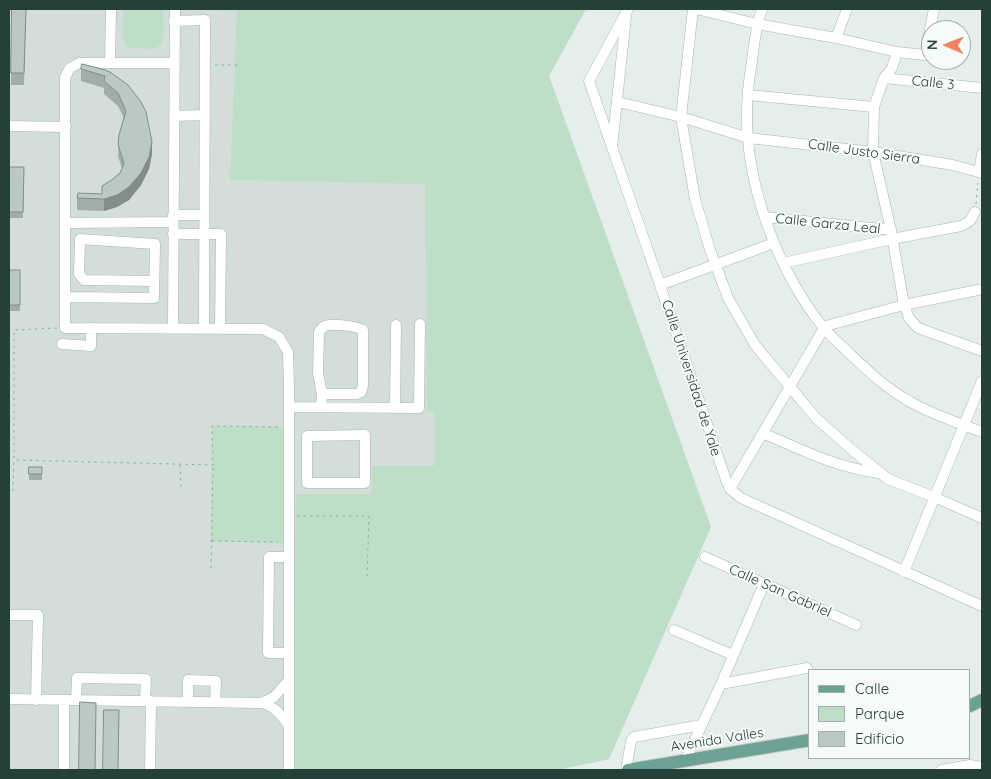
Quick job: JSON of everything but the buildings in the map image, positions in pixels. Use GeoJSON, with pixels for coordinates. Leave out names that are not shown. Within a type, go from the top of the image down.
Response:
{"type":"FeatureCollection","features":[{"type":"Feature","properties":{"kind":"main road","name":"Avenida Valles"},"geometry":{"type":"LineString","coordinates":[[627,770],[808,740]]}},
{"type":"Feature","properties":{"kind":"street"},"geometry":{"type":"LineString","coordinates":[[110,63],[111,9]]}},
{"type":"Feature","properties":{"kind":"street"},"geometry":{"type":"LineString","coordinates":[[173,328],[174,9]]}},
{"type":"Feature","properties":{"kind":"street"},"geometry":{"type":"LineString","coordinates":[[934,9],[925,55],[897,52],[836,38],[757,24],[695,9],[681,117],[695,199],[715,264],[728,298],[756,345],[816,418],[888,479],[982,518]]}},
{"type":"Feature","properties":{"kind":"street"},"geometry":{"type":"LineString","coordinates":[[762,9],[757,24],[748,95],[748,138],[757,192],[774,243],[783,263],[799,293],[824,328],[871,374],[909,402],[982,432]]}},
{"type":"Feature","properties":{"kind":"street"},"geometry":{"type":"LineString","coordinates":[[836,38],[847,9]]}},
{"type":"Feature","properties":{"kind":"street"},"geometry":{"type":"LineString","coordinates":[[612,148],[628,10]]}},
{"type":"Feature","properties":{"kind":"street","name":"Calle Universidad de Yale"},"geometry":{"type":"LineString","coordinates":[[628,10],[589,81],[730,488]]}},
{"type":"Feature","properties":{"kind":"street"},"geometry":{"type":"LineString","coordinates":[[174,21],[205,20],[204,329]]}},
{"type":"Feature","properties":{"kind":"street"},"geometry":{"type":"LineString","coordinates":[[897,52],[892,68],[884,78],[874,108],[873,152],[904,305],[909,318],[918,328],[982,351]]}},
{"type":"Feature","properties":{"kind":"street"},"geometry":{"type":"LineString","coordinates":[[174,63],[79,63],[70,68],[65,78],[65,328],[263,328],[279,337],[288,352],[290,407],[289,770]]}},
{"type":"Feature","properties":{"kind":"street","name":"Calle 3"},"geometry":{"type":"LineString","coordinates":[[884,78],[982,88]]}},
{"type":"Feature","properties":{"kind":"street"},"geometry":{"type":"LineString","coordinates":[[748,95],[874,108]]}},
{"type":"Feature","properties":{"kind":"street","name":"Calle Justo Sierra"},"geometry":{"type":"LineString","coordinates":[[618,102],[681,117],[748,138],[873,152],[953,164],[981,173]]}},
{"type":"Feature","properties":{"kind":"street"},"geometry":{"type":"LineString","coordinates":[[174,116],[205,115]]}},
{"type":"Feature","properties":{"kind":"street"},"geometry":{"type":"LineString","coordinates":[[9,126],[66,127]]}},
{"type":"Feature","properties":{"kind":"street"},"geometry":{"type":"LineString","coordinates":[[981,173],[982,154]]}},
{"type":"Feature","properties":{"kind":"street"},"geometry":{"type":"LineString","coordinates":[[783,263],[891,234],[961,226],[970,221],[976,212]]}},
{"type":"Feature","properties":{"kind":"street"},"geometry":{"type":"LineString","coordinates":[[65,223],[204,215]]}},
{"type":"Feature","properties":{"kind":"street","name":"Calle Garza Leal"},"geometry":{"type":"LineString","coordinates":[[765,217],[891,234]]}},
{"type":"Feature","properties":{"kind":"street"},"geometry":{"type":"LineString","coordinates":[[173,234],[221,234],[220,329]]}},
{"type":"Feature","properties":{"kind":"street"},"geometry":{"type":"LineString","coordinates":[[154,281],[84,280],[79,274],[80,239],[155,244],[173,249]]}},
{"type":"Feature","properties":{"kind":"street"},"geometry":{"type":"LineString","coordinates":[[660,285],[774,243]]}},
{"type":"Feature","properties":{"kind":"street"},"geometry":{"type":"LineString","coordinates":[[65,297],[154,298],[155,244]]}},
{"type":"Feature","properties":{"kind":"street"},"geometry":{"type":"LineString","coordinates":[[65,261],[80,261]]}},
{"type":"Feature","properties":{"kind":"street"},"geometry":{"type":"LineString","coordinates":[[978,290],[904,305],[829,325],[824,328],[730,488],[741,498],[982,606]]}},
{"type":"Feature","properties":{"kind":"street"},"geometry":{"type":"LineString","coordinates":[[290,407],[419,408],[420,324]]}},
{"type":"Feature","properties":{"kind":"street"},"geometry":{"type":"LineString","coordinates":[[322,394],[357,394],[361,392],[363,386],[363,330],[359,327],[327,325],[321,328],[319,332],[318,373],[322,394],[322,407]]}},
{"type":"Feature","properties":{"kind":"street"},"geometry":{"type":"LineString","coordinates":[[395,408],[396,325]]}},
{"type":"Feature","properties":{"kind":"street"},"geometry":{"type":"LineString","coordinates":[[62,344],[91,346],[91,328]]}},
{"type":"Feature","properties":{"kind":"street"},"geometry":{"type":"LineString","coordinates":[[904,572],[982,381]]}},
{"type":"Feature","properties":{"kind":"street"},"geometry":{"type":"LineString","coordinates":[[763,433],[830,462],[881,473]]}},
{"type":"Feature","properties":{"kind":"street"},"geometry":{"type":"LineString","coordinates":[[365,435],[365,483],[307,483],[307,462],[307,436],[365,435]]}},
{"type":"Feature","properties":{"kind":"street"},"geometry":{"type":"LineString","coordinates":[[290,462],[307,462]]}},
{"type":"Feature","properties":{"kind":"street"},"geometry":{"type":"LineString","coordinates":[[288,653],[268,653],[269,557],[289,557]]}},
{"type":"Feature","properties":{"kind":"street","name":"Calle San Gabriel"},"geometry":{"type":"LineString","coordinates":[[705,557],[856,625]]}},
{"type":"Feature","properties":{"kind":"street"},"geometry":{"type":"LineString","coordinates":[[685,761],[764,584]]}},
{"type":"Feature","properties":{"kind":"street"},"geometry":{"type":"LineString","coordinates":[[9,615],[38,615],[36,700]]}},
{"type":"Feature","properties":{"kind":"street"},"geometry":{"type":"LineString","coordinates":[[674,630],[733,655]]}},
{"type":"Feature","properties":{"kind":"street"},"geometry":{"type":"LineString","coordinates":[[721,684],[807,668]]}},
{"type":"Feature","properties":{"kind":"street"},"geometry":{"type":"LineString","coordinates":[[76,700],[77,678],[146,679],[150,770]]}},
{"type":"Feature","properties":{"kind":"street"},"geometry":{"type":"LineString","coordinates":[[188,702],[188,680],[216,681],[215,702]]}},
{"type":"Feature","properties":{"kind":"street"},"geometry":{"type":"LineString","coordinates":[[261,702],[274,697],[288,680]]}},
{"type":"Feature","properties":{"kind":"street"},"geometry":{"type":"LineString","coordinates":[[9,700],[261,702],[271,705],[281,714],[289,727]]}},
{"type":"Feature","properties":{"kind":"street"},"geometry":{"type":"LineString","coordinates":[[64,700],[64,770]]}},
{"type":"Feature","properties":{"kind":"street"},"geometry":{"type":"LineString","coordinates":[[627,770],[631,741],[634,737],[700,725]]}},
{"type":"Feature","properties":{"kind":"street"},"geometry":{"type":"LineString","coordinates":[[941,770],[970,764],[982,767]]}},
{"type":"Feature","properties":{"kind":"path"},"geometry":{"type":"LineString","coordinates":[[205,65],[239,65]]}},
{"type":"Feature","properties":{"kind":"path"},"geometry":{"type":"LineString","coordinates":[[976,212],[981,173]]}},
{"type":"Feature","properties":{"kind":"path"},"geometry":{"type":"LineString","coordinates":[[13,491],[14,330],[65,328]]}},
{"type":"Feature","properties":{"kind":"path"},"geometry":{"type":"LineString","coordinates":[[211,568],[212,426],[290,427]]}},
{"type":"Feature","properties":{"kind":"path"},"geometry":{"type":"LineString","coordinates":[[14,460],[213,465]]}},
{"type":"Feature","properties":{"kind":"path"},"geometry":{"type":"LineString","coordinates":[[180,464],[181,487]]}},
{"type":"Feature","properties":{"kind":"path"},"geometry":{"type":"LineString","coordinates":[[289,516],[369,516],[367,579]]}},
{"type":"Feature","properties":{"kind":"path"},"geometry":{"type":"LineString","coordinates":[[212,541],[289,543]]}},
{"type":"Feature","properties":{"kind":"shaded area"},"geometry":{"type":"Polygon","coordinates":[[[9,9],[586,9],[549,76],[711,527],[609,759],[557,770],[9,770],[9,9]]]}},
{"type":"Feature","properties":{"kind":"green space"},"geometry":{"type":"Polygon","coordinates":[[[123,9],[163,9],[164,32],[159,46],[142,49],[128,47],[125,44],[122,34],[123,9]]]}},
{"type":"Feature","properties":{"kind":"green space"},"geometry":{"type":"Polygon","coordinates":[[[194,9],[586,9],[549,76],[711,527],[609,759],[557,770],[294,770],[293,672],[296,494],[371,494],[372,466],[434,466],[435,412],[427,412],[425,184],[230,180],[237,11],[194,9]]]}},
{"type":"Feature","properties":{"kind":"green space"},"geometry":{"type":"Polygon","coordinates":[[[212,426],[290,427],[289,543],[211,541],[212,426]]]}}]}
